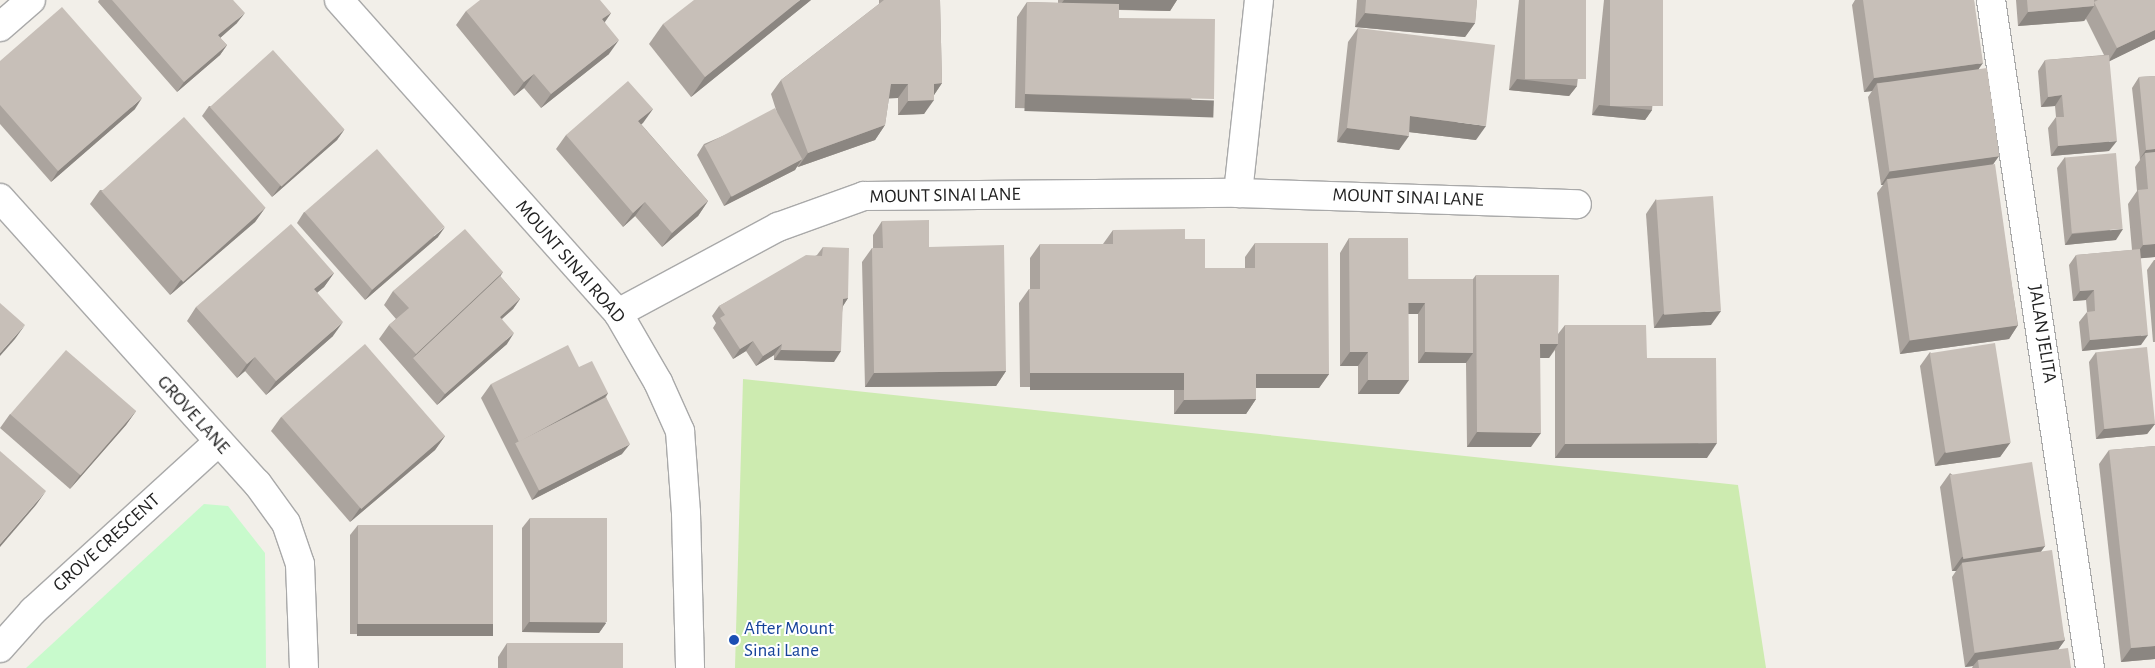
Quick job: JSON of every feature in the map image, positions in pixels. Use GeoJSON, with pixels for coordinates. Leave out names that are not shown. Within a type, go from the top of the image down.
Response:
{"type":"FeatureCollection","features":[{"type":"Feature","properties":{"kind":"street"},"geometry":{"type":"LineString","coordinates":[[0,27],[31,0]]}},
{"type":"Feature","properties":{"kind":"street","name":"MOUNT SINAI ROAD"},"geometry":{"type":"LineString","coordinates":[[339,0],[618,313],[658,382],[680,431],[686,513],[690,668]]}},
{"type":"Feature","properties":{"kind":"street"},"geometry":{"type":"LineString","coordinates":[[1238,193],[1259,0]]}},
{"type":"Feature","properties":{"kind":"street","name":"JALAN JELITA"},"geometry":{"type":"LineString","coordinates":[[1991,0],[2090,668]]}},
{"type":"Feature","properties":{"kind":"street","name":"MOUNT SINAI LANE"},"geometry":{"type":"LineString","coordinates":[[618,313],[778,227],[864,196],[1238,193],[1577,204]]}},
{"type":"Feature","properties":{"kind":"street","name":"GROVE LANE"},"geometry":{"type":"LineString","coordinates":[[0,198],[218,442],[257,483],[286,523],[300,564],[304,668]]}},
{"type":"Feature","properties":{"kind":"street","name":"GROVE CRESCENT"},"geometry":{"type":"LineString","coordinates":[[0,648],[33,611],[218,442]]}},
{"type":"Feature","properties":{"kind":"green space"},"geometry":{"type":"Polygon","coordinates":[[[743,379],[1738,485],[1766,668],[735,668],[743,379]]]}},
{"type":"Feature","properties":{"kind":"green space"},"geometry":{"type":"Polygon","coordinates":[[[204,504],[228,506],[265,553],[266,668],[26,668],[204,504]]]}},
{"type":"Feature","properties":{"kind":"building"},"geometry":{"type":"Polygon","coordinates":[[[112,0],[233,0],[245,13],[218,35],[227,45],[184,82],[112,0]]]}},
{"type":"Feature","properties":{"kind":"building"},"geometry":{"type":"Polygon","coordinates":[[[480,0],[600,0],[611,13],[602,19],[619,40],[551,94],[534,74],[524,82],[466,11],[480,0]]]}},
{"type":"Feature","properties":{"kind":"building"},"geometry":{"type":"Polygon","coordinates":[[[694,0],[800,0],[705,77],[663,24],[694,0]]]}},
{"type":"Feature","properties":{"kind":"building"},"geometry":{"type":"Polygon","coordinates":[[[884,0],[940,0],[942,83],[934,84],[934,100],[908,101],[908,84],[891,84],[885,125],[808,153],[781,80],[884,0]]]}},
{"type":"Feature","properties":{"kind":"building"},"geometry":{"type":"Polygon","coordinates":[[[1366,0],[1477,0],[1475,23],[1365,13],[1366,0]]]}},
{"type":"Feature","properties":{"kind":"building"},"geometry":{"type":"Polygon","coordinates":[[[1525,0],[1586,0],[1586,79],[1525,79],[1525,0]]]}},
{"type":"Feature","properties":{"kind":"building"},"geometry":{"type":"Polygon","coordinates":[[[1610,0],[1663,0],[1663,106],[1610,106],[1610,0]]]}},
{"type":"Feature","properties":{"kind":"building"},"geometry":{"type":"Polygon","coordinates":[[[1863,0],[1974,0],[1983,63],[1874,78],[1863,0]]]}},
{"type":"Feature","properties":{"kind":"building"},"geometry":{"type":"Polygon","coordinates":[[[2027,0],[2094,0],[2094,6],[2028,12],[2027,0]]]}},
{"type":"Feature","properties":{"kind":"building"},"geometry":{"type":"Polygon","coordinates":[[[2098,0],[2155,0],[2155,30],[2117,48],[2094,2],[2098,0]]]}},
{"type":"Feature","properties":{"kind":"building"},"geometry":{"type":"Polygon","coordinates":[[[1027,2],[1119,4],[1119,18],[1215,19],[1214,99],[1025,94],[1027,2]]]}},
{"type":"Feature","properties":{"kind":"building"},"geometry":{"type":"Polygon","coordinates":[[[62,7],[142,98],[58,171],[0,105],[0,61],[62,7]]]}},
{"type":"Feature","properties":{"kind":"building"},"geometry":{"type":"Polygon","coordinates":[[[1358,28],[1495,45],[1486,126],[1410,116],[1409,136],[1347,128],[1358,28]]]}},
{"type":"Feature","properties":{"kind":"building"},"geometry":{"type":"Polygon","coordinates":[[[273,50],[345,130],[281,186],[210,107],[273,50]]]}},
{"type":"Feature","properties":{"kind":"building"},"geometry":{"type":"Polygon","coordinates":[[[2109,55],[2117,141],[2058,146],[2056,117],[2064,117],[2062,95],[2048,97],[2045,60],[2109,55]]]}},
{"type":"Feature","properties":{"kind":"building"},"geometry":{"type":"Polygon","coordinates":[[[1987,68],[1999,156],[1889,172],[1877,83],[1987,68]]]}},
{"type":"Feature","properties":{"kind":"building"},"geometry":{"type":"Polygon","coordinates":[[[2155,76],[2155,149],[2146,150],[2139,77],[2155,76]]]}},
{"type":"Feature","properties":{"kind":"building"},"geometry":{"type":"Polygon","coordinates":[[[628,81],[653,109],[638,121],[708,201],[672,233],[645,202],[633,213],[566,135],[628,81]]]}},
{"type":"Feature","properties":{"kind":"building"},"geometry":{"type":"Polygon","coordinates":[[[775,108],[802,159],[732,197],[704,146],[775,108]]]}},
{"type":"Feature","properties":{"kind":"building"},"geometry":{"type":"Polygon","coordinates":[[[184,117],[266,208],[183,282],[102,191],[184,117]]]}},
{"type":"Feature","properties":{"kind":"building"},"geometry":{"type":"Polygon","coordinates":[[[377,149],[445,227],[372,290],[305,212],[377,149]]]}},
{"type":"Feature","properties":{"kind":"building"},"geometry":{"type":"Polygon","coordinates":[[[2155,152],[2155,244],[2143,245],[2138,190],[2148,189],[2145,153],[2155,152]]]}},
{"type":"Feature","properties":{"kind":"building"},"geometry":{"type":"Polygon","coordinates":[[[2116,153],[2123,229],[2072,233],[2065,157],[2116,153]]]}},
{"type":"Feature","properties":{"kind":"building"},"geometry":{"type":"Polygon","coordinates":[[[1995,164],[2018,325],[1910,341],[1887,179],[1995,164]]]}},
{"type":"Feature","properties":{"kind":"building"},"geometry":{"type":"Polygon","coordinates":[[[1713,196],[1721,311],[1664,315],[1656,200],[1713,196]]]}},
{"type":"Feature","properties":{"kind":"building"},"geometry":{"type":"Polygon","coordinates":[[[929,220],[929,247],[1004,245],[1006,371],[874,373],[872,248],[883,248],[882,221],[929,220]]]}},
{"type":"Feature","properties":{"kind":"building"},"geometry":{"type":"Polygon","coordinates":[[[291,224],[334,273],[314,289],[343,322],[276,381],[255,357],[247,364],[196,307],[291,224]]]}},
{"type":"Feature","properties":{"kind":"building"},"geometry":{"type":"Polygon","coordinates":[[[465,229],[503,272],[416,354],[389,325],[409,308],[393,291],[465,229]]]}},
{"type":"Feature","properties":{"kind":"building"},"geometry":{"type":"Polygon","coordinates":[[[1185,229],[1185,239],[1205,239],[1205,268],[1255,268],[1255,243],[1328,243],[1329,374],[1256,374],[1256,399],[1184,400],[1184,373],[1030,373],[1029,289],[1040,289],[1040,244],[1113,244],[1113,230],[1185,229]]]}},
{"type":"Feature","properties":{"kind":"building"},"geometry":{"type":"Polygon","coordinates":[[[1349,238],[1408,238],[1409,380],[1368,380],[1368,352],[1350,352],[1349,238]]]}},
{"type":"Feature","properties":{"kind":"building"},"geometry":{"type":"Polygon","coordinates":[[[823,247],[849,248],[848,298],[843,299],[841,351],[781,350],[782,344],[763,356],[753,341],[740,349],[720,318],[725,315],[719,306],[806,255],[822,256],[823,247]]]}},
{"type":"Feature","properties":{"kind":"building"},"geometry":{"type":"Polygon","coordinates":[[[2140,249],[2148,335],[2090,340],[2087,312],[2095,311],[2094,290],[2080,291],[2076,255],[2140,249]]]}},
{"type":"Feature","properties":{"kind":"building"},"geometry":{"type":"Polygon","coordinates":[[[1476,275],[1559,275],[1558,344],[1540,344],[1541,433],[1477,432],[1476,275]]]}},
{"type":"Feature","properties":{"kind":"building"},"geometry":{"type":"Polygon","coordinates":[[[500,276],[520,299],[500,317],[514,333],[445,394],[413,358],[500,276]]]}},
{"type":"Feature","properties":{"kind":"building"},"geometry":{"type":"Polygon","coordinates":[[[1408,279],[1473,279],[1473,353],[1425,352],[1425,303],[1408,303],[1408,279]]]}},
{"type":"Feature","properties":{"kind":"building"},"geometry":{"type":"Polygon","coordinates":[[[0,303],[25,325],[0,353],[0,303]]]}},
{"type":"Feature","properties":{"kind":"building"},"geometry":{"type":"Polygon","coordinates":[[[1565,325],[1646,325],[1647,358],[1716,358],[1717,443],[1565,444],[1565,325]]]}},
{"type":"Feature","properties":{"kind":"building"},"geometry":{"type":"Polygon","coordinates":[[[1995,343],[2011,443],[1946,453],[1930,353],[1995,343]]]}},
{"type":"Feature","properties":{"kind":"building"},"geometry":{"type":"Polygon","coordinates":[[[365,344],[445,436],[361,509],[281,417],[365,344]]]}},
{"type":"Feature","properties":{"kind":"building"},"geometry":{"type":"Polygon","coordinates":[[[568,345],[579,367],[592,361],[608,393],[519,442],[491,384],[568,345]]]}},
{"type":"Feature","properties":{"kind":"building"},"geometry":{"type":"Polygon","coordinates":[[[2147,347],[2155,424],[2104,429],[2096,352],[2147,347]]]}},
{"type":"Feature","properties":{"kind":"building"},"geometry":{"type":"Polygon","coordinates":[[[66,350],[136,411],[80,475],[10,414],[66,350]]]}},
{"type":"Feature","properties":{"kind":"building"},"geometry":{"type":"Polygon","coordinates":[[[606,397],[630,444],[539,491],[515,443],[606,397]]]}},
{"type":"Feature","properties":{"kind":"building"},"geometry":{"type":"Polygon","coordinates":[[[2155,446],[2155,646],[2131,648],[2109,450],[2155,446]]]}},
{"type":"Feature","properties":{"kind":"building"},"geometry":{"type":"Polygon","coordinates":[[[0,451],[46,491],[0,544],[0,451]]]}},
{"type":"Feature","properties":{"kind":"building"},"geometry":{"type":"Polygon","coordinates":[[[2032,462],[2045,546],[1963,559],[1950,475],[2032,462]]]}},
{"type":"Feature","properties":{"kind":"building"},"geometry":{"type":"Polygon","coordinates":[[[530,518],[607,518],[607,622],[530,622],[530,518]]]}},
{"type":"Feature","properties":{"kind":"building"},"geometry":{"type":"Polygon","coordinates":[[[358,525],[493,525],[493,624],[358,624],[358,525]]]}},
{"type":"Feature","properties":{"kind":"building"},"geometry":{"type":"Polygon","coordinates":[[[2052,550],[2065,640],[1975,653],[1962,563],[2052,550]]]}},
{"type":"Feature","properties":{"kind":"building"},"geometry":{"type":"Polygon","coordinates":[[[507,643],[623,643],[623,668],[507,668],[507,643]]]}},
{"type":"Feature","properties":{"kind":"building"},"geometry":{"type":"Polygon","coordinates":[[[2068,648],[2071,668],[1979,668],[1978,660],[2068,648]]]}},
{"type":"Feature","properties":{"kind":"place","name":"After Mount Sinai Lane"},"geometry":{"type":"Point","coordinates":[734,640]}}]}
